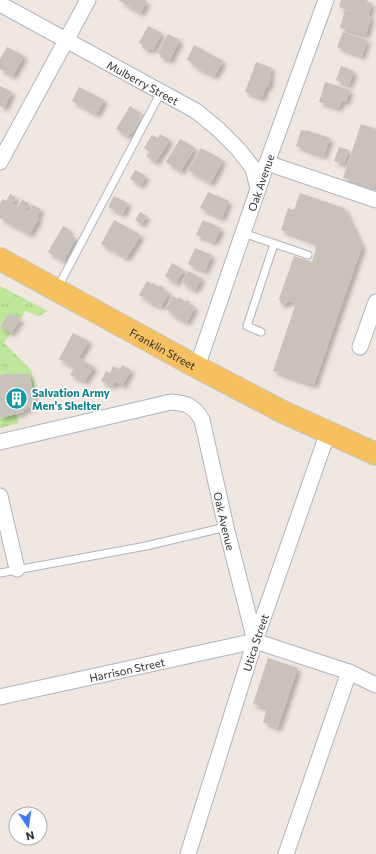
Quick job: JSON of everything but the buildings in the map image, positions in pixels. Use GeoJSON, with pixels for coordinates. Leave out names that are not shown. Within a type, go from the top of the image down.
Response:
{"type":"FeatureCollection","features":[{"type":"Feature","properties":{"kind":"main road","name":"Franklin Street"},"geometry":{"type":"LineString","coordinates":[[0,259],[197,367],[283,412],[376,454]]}},
{"type":"Feature","properties":{"kind":"street"},"geometry":{"type":"LineString","coordinates":[[0,162],[88,0]]}},
{"type":"Feature","properties":{"kind":"street","name":"Oak Avenue"},"geometry":{"type":"LineString","coordinates":[[197,367],[267,163],[326,0]]}},
{"type":"Feature","properties":{"kind":"street","name":"Mulberry Street"},"geometry":{"type":"LineString","coordinates":[[0,4],[196,111],[218,129],[238,149],[252,168],[258,189]]}},
{"type":"Feature","properties":{"kind":"street"},"geometry":{"type":"LineString","coordinates":[[267,163],[376,200]]}},
{"type":"Feature","properties":{"kind":"street"},"geometry":{"type":"LineString","coordinates":[[360,347],[376,302]]}},
{"type":"Feature","properties":{"kind":"street","name":"Oak Avenue"},"geometry":{"type":"LineString","coordinates":[[0,442],[171,402],[180,402],[190,405],[197,411],[202,420],[226,527],[255,641]]}},
{"type":"Feature","properties":{"kind":"street","name":"Utica Street"},"geometry":{"type":"LineString","coordinates":[[188,854],[255,641],[328,432]]}},
{"type":"Feature","properties":{"kind":"street"},"geometry":{"type":"LineString","coordinates":[[0,496],[17,569]]}},
{"type":"Feature","properties":{"kind":"street"},"geometry":{"type":"LineString","coordinates":[[255,641],[349,672],[376,685]]}},
{"type":"Feature","properties":{"kind":"street","name":"Harrison Street"},"geometry":{"type":"LineString","coordinates":[[0,697],[255,641]]}},
{"type":"Feature","properties":{"kind":"street"},"geometry":{"type":"LineString","coordinates":[[286,854],[349,672]]}},
{"type":"Feature","properties":{"kind":"lane"},"geometry":{"type":"LineString","coordinates":[[56,289],[161,92]]}},
{"type":"Feature","properties":{"kind":"lane"},"geometry":{"type":"LineString","coordinates":[[243,233],[308,255]]}},
{"type":"Feature","properties":{"kind":"lane"},"geometry":{"type":"LineString","coordinates":[[261,332],[247,326],[274,244]]}},
{"type":"Feature","properties":{"kind":"lane"},"geometry":{"type":"LineString","coordinates":[[0,573],[146,546],[226,527]]}},
{"type":"Feature","properties":{"kind":"green space"},"geometry":{"type":"Polygon","coordinates":[[[0,286],[48,311],[39,316],[25,311],[21,319],[8,313],[0,326],[0,286]]]}},
{"type":"Feature","properties":{"kind":"green space"},"geometry":{"type":"Polygon","coordinates":[[[0,326],[11,333],[4,343],[31,370],[36,390],[33,390],[29,373],[12,375],[11,373],[0,375],[0,326]]]}},
{"type":"Feature","properties":{"kind":"green space"},"geometry":{"type":"Polygon","coordinates":[[[16,414],[19,423],[0,428],[0,418],[16,414]]]}},
{"type":"Feature","properties":{"kind":"place","name":"Salvation Army Men's Shelter"},"geometry":{"type":"Point","coordinates":[17,398]}}]}
